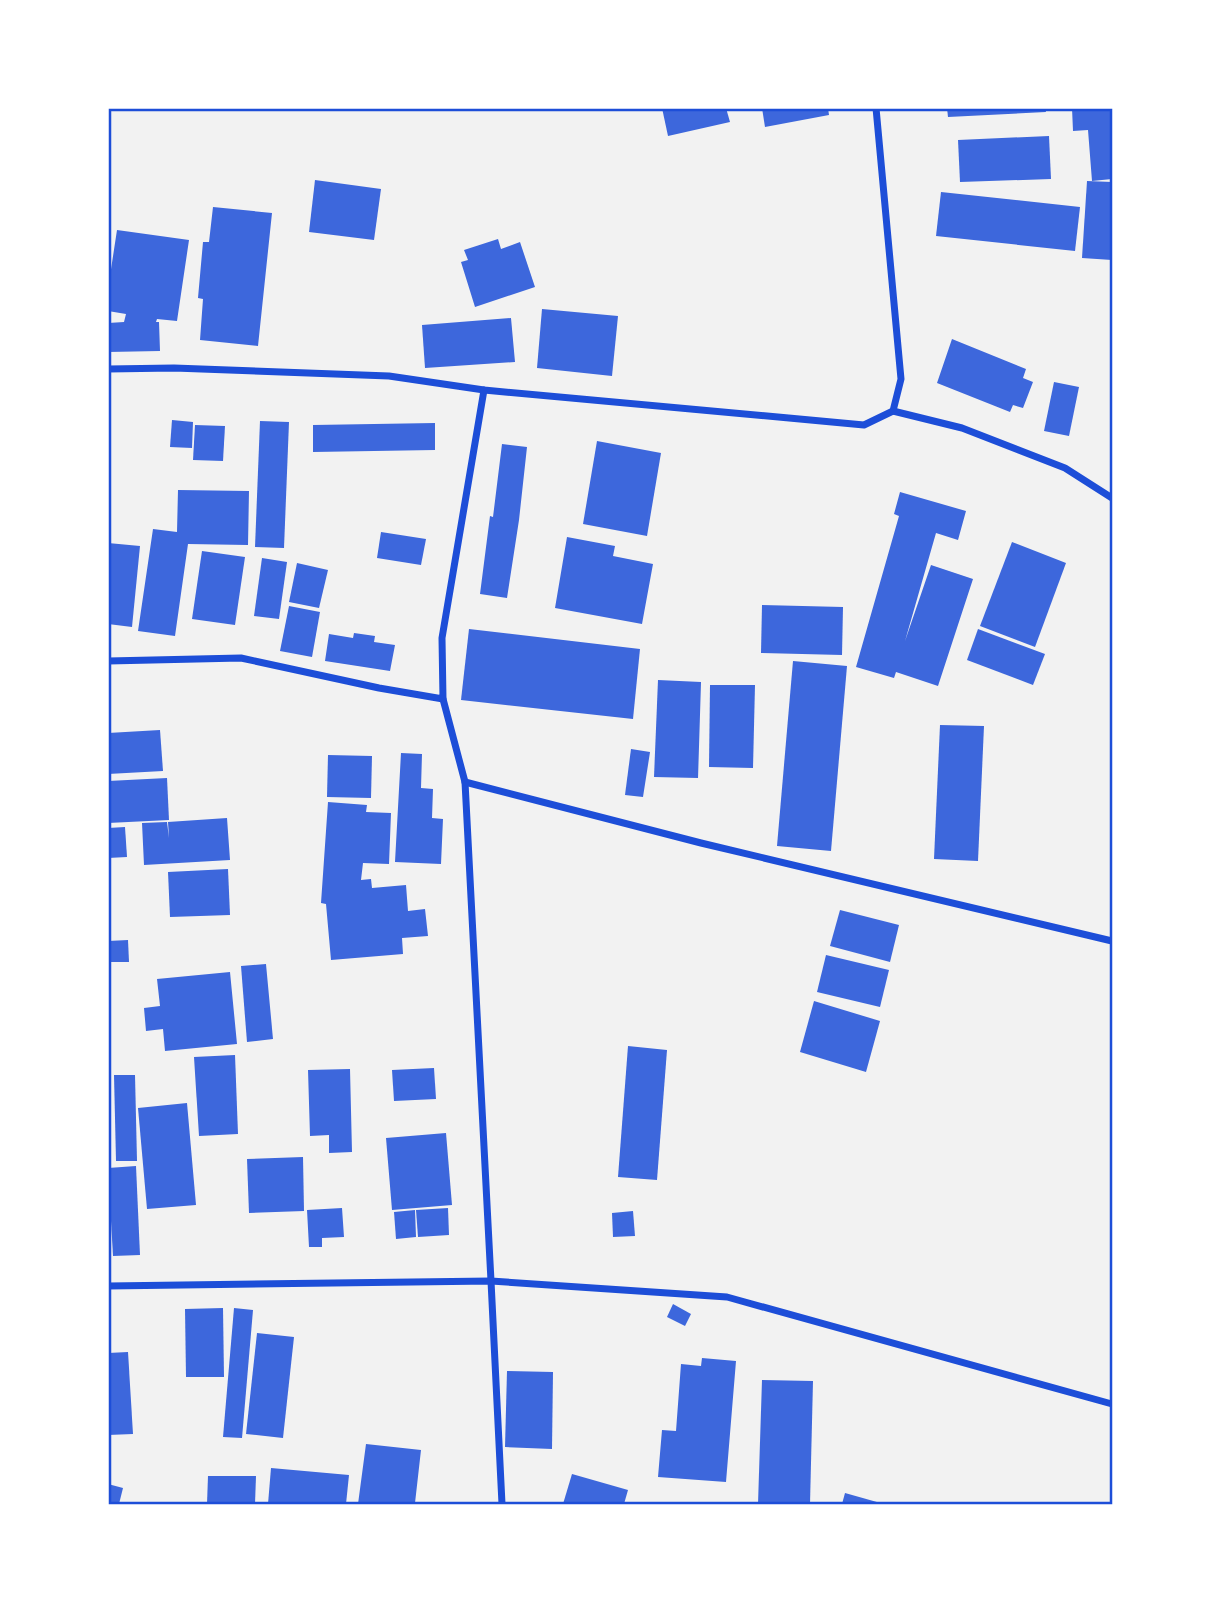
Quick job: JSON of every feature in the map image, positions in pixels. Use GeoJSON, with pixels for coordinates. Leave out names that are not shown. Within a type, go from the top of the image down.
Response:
{"type":"FeatureCollection","features":[{"type":"Feature","properties":{"kind":"street"},"geometry":{"type":"LineString","coordinates":[[876,108],[901,379],[893,411]]}},
{"type":"Feature","properties":{"kind":"street"},"geometry":{"type":"LineString","coordinates":[[108,369],[174,368],[388,376],[484,390],[864,425],[893,411],[962,428],[1065,468],[1112,498]]}},
{"type":"Feature","properties":{"kind":"street"},"geometry":{"type":"LineString","coordinates":[[484,390],[442,638],[443,699],[465,782],[502,1504]]}},
{"type":"Feature","properties":{"kind":"street"},"geometry":{"type":"LineString","coordinates":[[108,661],[241,658],[443,699]]}},
{"type":"Feature","properties":{"kind":"street"},"geometry":{"type":"LineString","coordinates":[[465,782],[701,843],[1112,941]]}},
{"type":"Feature","properties":{"kind":"street"},"geometry":{"type":"LineString","coordinates":[[108,1286],[491,1281],[727,1297],[1112,1404]]}},
{"type":"Feature","properties":{"kind":"building"},"geometry":{"type":"Polygon","coordinates":[[[662,108],[726,108],[730,122],[668,136],[662,108]]]}},
{"type":"Feature","properties":{"kind":"building"},"geometry":{"type":"Polygon","coordinates":[[[762,108],[828,108],[829,115],[765,127],[762,108]]]}},
{"type":"Feature","properties":{"kind":"building"},"geometry":{"type":"Polygon","coordinates":[[[947,108],[1045,108],[1046,112],[948,117],[947,108]]]}},
{"type":"Feature","properties":{"kind":"building"},"geometry":{"type":"Polygon","coordinates":[[[1072,108],[1112,108],[1112,179],[1092,181],[1088,130],[1073,131],[1072,108]]]}},
{"type":"Feature","properties":{"kind":"building"},"geometry":{"type":"Polygon","coordinates":[[[1049,136],[1051,179],[960,182],[958,140],[1049,136]]]}},
{"type":"Feature","properties":{"kind":"building"},"geometry":{"type":"Polygon","coordinates":[[[315,180],[381,189],[374,240],[309,232],[315,180]]]}},
{"type":"Feature","properties":{"kind":"building"},"geometry":{"type":"Polygon","coordinates":[[[1087,181],[1112,182],[1112,260],[1082,258],[1087,181]]]}},
{"type":"Feature","properties":{"kind":"building"},"geometry":{"type":"Polygon","coordinates":[[[941,192],[1080,207],[1075,251],[936,236],[941,192]]]}},
{"type":"Feature","properties":{"kind":"building"},"geometry":{"type":"Polygon","coordinates":[[[213,207],[272,213],[258,346],[200,340],[203,299],[198,298],[203,242],[209,242],[213,207]]]}},
{"type":"Feature","properties":{"kind":"building"},"geometry":{"type":"Polygon","coordinates":[[[117,230],[189,240],[177,321],[157,319],[156,322],[159,322],[160,351],[108,352],[108,323],[124,322],[126,314],[108,311],[108,289],[117,230]]]}},
{"type":"Feature","properties":{"kind":"building"},"geometry":{"type":"Polygon","coordinates":[[[498,239],[501,249],[520,242],[535,287],[475,307],[461,262],[468,260],[464,250],[498,239]]]}},
{"type":"Feature","properties":{"kind":"building"},"geometry":{"type":"Polygon","coordinates":[[[542,309],[618,316],[612,376],[537,368],[542,309]]]}},
{"type":"Feature","properties":{"kind":"building"},"geometry":{"type":"Polygon","coordinates":[[[511,318],[515,362],[425,368],[422,325],[511,318]]]}},
{"type":"Feature","properties":{"kind":"building"},"geometry":{"type":"Polygon","coordinates":[[[952,339],[1026,369],[1023,378],[1033,382],[1023,408],[1013,405],[1010,412],[937,383],[952,339]]]}},
{"type":"Feature","properties":{"kind":"building"},"geometry":{"type":"Polygon","coordinates":[[[1054,382],[1079,387],[1069,436],[1044,431],[1054,382]]]}},
{"type":"Feature","properties":{"kind":"building"},"geometry":{"type":"Polygon","coordinates":[[[172,420],[193,422],[192,448],[170,447],[172,420]]]}},
{"type":"Feature","properties":{"kind":"building"},"geometry":{"type":"Polygon","coordinates":[[[260,421],[289,422],[284,548],[255,547],[260,421]]]}},
{"type":"Feature","properties":{"kind":"building"},"geometry":{"type":"Polygon","coordinates":[[[435,423],[435,450],[313,452],[313,425],[435,423]]]}},
{"type":"Feature","properties":{"kind":"building"},"geometry":{"type":"Polygon","coordinates":[[[195,425],[225,426],[223,461],[193,460],[195,425]]]}},
{"type":"Feature","properties":{"kind":"building"},"geometry":{"type":"Polygon","coordinates":[[[597,441],[661,453],[647,536],[583,524],[597,441]]]}},
{"type":"Feature","properties":{"kind":"building"},"geometry":{"type":"Polygon","coordinates":[[[502,444],[527,447],[507,598],[480,594],[502,444]]]}},
{"type":"Feature","properties":{"kind":"building"},"geometry":{"type":"Polygon","coordinates":[[[178,490],[249,491],[248,545],[188,544],[175,636],[138,631],[153,529],[177,532],[178,490]]]}},
{"type":"Feature","properties":{"kind":"building"},"geometry":{"type":"Polygon","coordinates":[[[900,492],[966,511],[958,540],[936,533],[905,641],[931,565],[973,579],[938,686],[896,672],[894,678],[856,667],[899,516],[894,514],[900,492]]]}},
{"type":"Feature","properties":{"kind":"building"},"geometry":{"type":"Polygon","coordinates":[[[381,532],[426,539],[421,565],[377,558],[381,532]]]}},
{"type":"Feature","properties":{"kind":"building"},"geometry":{"type":"Polygon","coordinates":[[[567,537],[615,546],[613,556],[653,564],[642,624],[555,608],[567,537]]]}},
{"type":"Feature","properties":{"kind":"building"},"geometry":{"type":"Polygon","coordinates":[[[1012,542],[1066,563],[1035,647],[980,626],[1012,542]]]}},
{"type":"Feature","properties":{"kind":"building"},"geometry":{"type":"Polygon","coordinates":[[[108,543],[140,546],[132,627],[108,624],[108,543]]]}},
{"type":"Feature","properties":{"kind":"building"},"geometry":{"type":"Polygon","coordinates":[[[202,551],[245,557],[235,625],[192,619],[202,551]]]}},
{"type":"Feature","properties":{"kind":"building"},"geometry":{"type":"Polygon","coordinates":[[[262,558],[287,562],[279,619],[254,616],[262,558]]]}},
{"type":"Feature","properties":{"kind":"building"},"geometry":{"type":"Polygon","coordinates":[[[297,563],[328,570],[319,608],[289,602],[297,563]]]}},
{"type":"Feature","properties":{"kind":"building"},"geometry":{"type":"Polygon","coordinates":[[[762,605],[843,607],[842,655],[761,653],[762,605]]]}},
{"type":"Feature","properties":{"kind":"building"},"geometry":{"type":"Polygon","coordinates":[[[289,606],[320,612],[312,657],[280,651],[289,606]]]}},
{"type":"Feature","properties":{"kind":"building"},"geometry":{"type":"Polygon","coordinates":[[[469,629],[640,649],[633,719],[461,700],[469,629]]]}},
{"type":"Feature","properties":{"kind":"building"},"geometry":{"type":"Polygon","coordinates":[[[978,629],[1045,654],[1033,685],[967,660],[978,629]]]}},
{"type":"Feature","properties":{"kind":"building"},"geometry":{"type":"Polygon","coordinates":[[[354,633],[375,636],[374,642],[395,645],[390,671],[325,661],[329,634],[353,638],[354,633]]]}},
{"type":"Feature","properties":{"kind":"building"},"geometry":{"type":"Polygon","coordinates":[[[793,661],[847,666],[831,851],[777,846],[793,661]]]}},
{"type":"Feature","properties":{"kind":"building"},"geometry":{"type":"Polygon","coordinates":[[[658,680],[701,682],[698,778],[654,777],[658,680]]]}},
{"type":"Feature","properties":{"kind":"building"},"geometry":{"type":"Polygon","coordinates":[[[710,685],[755,685],[753,768],[709,767],[710,685]]]}},
{"type":"Feature","properties":{"kind":"building"},"geometry":{"type":"Polygon","coordinates":[[[940,725],[984,726],[978,861],[934,859],[940,725]]]}},
{"type":"Feature","properties":{"kind":"building"},"geometry":{"type":"Polygon","coordinates":[[[160,730],[163,771],[108,774],[108,733],[160,730]]]}},
{"type":"Feature","properties":{"kind":"building"},"geometry":{"type":"Polygon","coordinates":[[[631,749],[650,752],[643,797],[625,795],[631,749]]]}},
{"type":"Feature","properties":{"kind":"building"},"geometry":{"type":"Polygon","coordinates":[[[401,753],[422,754],[421,788],[433,789],[432,818],[443,819],[441,864],[395,862],[401,753]]]}},
{"type":"Feature","properties":{"kind":"building"},"geometry":{"type":"Polygon","coordinates":[[[328,755],[372,756],[371,798],[327,797],[328,755]]]}},
{"type":"Feature","properties":{"kind":"building"},"geometry":{"type":"Polygon","coordinates":[[[167,778],[169,820],[108,823],[108,781],[167,778]]]}},
{"type":"Feature","properties":{"kind":"building"},"geometry":{"type":"Polygon","coordinates":[[[328,802],[367,805],[366,812],[391,813],[389,864],[363,863],[361,880],[371,879],[372,888],[406,885],[408,911],[425,909],[428,936],[402,938],[403,954],[331,960],[326,904],[321,903],[328,802]]]}},
{"type":"Feature","properties":{"kind":"building"},"geometry":{"type":"Polygon","coordinates":[[[227,818],[230,860],[144,865],[142,823],[167,822],[169,838],[168,822],[227,818]]]}},
{"type":"Feature","properties":{"kind":"building"},"geometry":{"type":"Polygon","coordinates":[[[125,827],[127,857],[108,858],[108,828],[125,827]]]}},
{"type":"Feature","properties":{"kind":"building"},"geometry":{"type":"Polygon","coordinates":[[[228,869],[230,915],[170,917],[168,872],[228,869]]]}},
{"type":"Feature","properties":{"kind":"building"},"geometry":{"type":"Polygon","coordinates":[[[840,910],[899,925],[890,962],[830,946],[840,910]]]}},
{"type":"Feature","properties":{"kind":"building"},"geometry":{"type":"Polygon","coordinates":[[[128,940],[129,962],[108,962],[108,941],[128,940]]]}},
{"type":"Feature","properties":{"kind":"building"},"geometry":{"type":"Polygon","coordinates":[[[826,955],[889,970],[880,1007],[817,992],[826,955]]]}},
{"type":"Feature","properties":{"kind":"building"},"geometry":{"type":"Polygon","coordinates":[[[266,964],[273,1039],[247,1042],[241,966],[266,964]]]}},
{"type":"Feature","properties":{"kind":"building"},"geometry":{"type":"Polygon","coordinates":[[[230,972],[237,1044],[165,1051],[163,1029],[146,1031],[144,1008],[160,1006],[157,979],[230,972]]]}},
{"type":"Feature","properties":{"kind":"building"},"geometry":{"type":"Polygon","coordinates":[[[814,1001],[880,1021],[866,1072],[800,1052],[814,1001]]]}},
{"type":"Feature","properties":{"kind":"building"},"geometry":{"type":"Polygon","coordinates":[[[628,1046],[667,1050],[657,1180],[618,1177],[628,1046]]]}},
{"type":"Feature","properties":{"kind":"building"},"geometry":{"type":"Polygon","coordinates":[[[235,1055],[238,1134],[199,1136],[194,1057],[235,1055]]]}},
{"type":"Feature","properties":{"kind":"building"},"geometry":{"type":"Polygon","coordinates":[[[434,1068],[436,1099],[394,1101],[392,1070],[434,1068]]]}},
{"type":"Feature","properties":{"kind":"building"},"geometry":{"type":"Polygon","coordinates":[[[350,1069],[352,1152],[329,1153],[329,1135],[310,1136],[308,1070],[350,1069]]]}},
{"type":"Feature","properties":{"kind":"building"},"geometry":{"type":"Polygon","coordinates":[[[114,1075],[135,1075],[137,1161],[116,1161],[114,1075]]]}},
{"type":"Feature","properties":{"kind":"building"},"geometry":{"type":"Polygon","coordinates":[[[187,1103],[196,1205],[147,1209],[138,1108],[187,1103]]]}},
{"type":"Feature","properties":{"kind":"building"},"geometry":{"type":"Polygon","coordinates":[[[446,1133],[452,1205],[392,1210],[386,1138],[446,1133]]]}},
{"type":"Feature","properties":{"kind":"building"},"geometry":{"type":"Polygon","coordinates":[[[303,1157],[304,1211],[249,1213],[247,1159],[303,1157]]]}},
{"type":"Feature","properties":{"kind":"building"},"geometry":{"type":"Polygon","coordinates":[[[136,1166],[140,1255],[113,1256],[108,1168],[136,1166]]]}},
{"type":"Feature","properties":{"kind":"building"},"geometry":{"type":"Polygon","coordinates":[[[342,1208],[344,1237],[322,1238],[322,1247],[309,1247],[307,1210],[342,1208]]]}},
{"type":"Feature","properties":{"kind":"building"},"geometry":{"type":"Polygon","coordinates":[[[448,1208],[449,1235],[418,1237],[416,1210],[448,1208]]]}},
{"type":"Feature","properties":{"kind":"building"},"geometry":{"type":"Polygon","coordinates":[[[415,1210],[416,1237],[396,1239],[394,1212],[415,1210]]]}},
{"type":"Feature","properties":{"kind":"building"},"geometry":{"type":"Polygon","coordinates":[[[633,1211],[635,1236],[613,1237],[612,1213],[633,1211]]]}},
{"type":"Feature","properties":{"kind":"building"},"geometry":{"type":"Polygon","coordinates":[[[673,1304],[691,1314],[685,1326],[667,1317],[673,1304]]]}},
{"type":"Feature","properties":{"kind":"building"},"geometry":{"type":"Polygon","coordinates":[[[223,1308],[224,1377],[186,1377],[185,1309],[223,1308]]]}},
{"type":"Feature","properties":{"kind":"building"},"geometry":{"type":"Polygon","coordinates":[[[234,1308],[253,1310],[242,1438],[223,1437],[234,1308]]]}},
{"type":"Feature","properties":{"kind":"building"},"geometry":{"type":"Polygon","coordinates":[[[257,1333],[294,1337],[283,1438],[246,1434],[257,1333]]]}},
{"type":"Feature","properties":{"kind":"building"},"geometry":{"type":"Polygon","coordinates":[[[128,1352],[133,1434],[108,1435],[108,1353],[128,1352]]]}},
{"type":"Feature","properties":{"kind":"building"},"geometry":{"type":"Polygon","coordinates":[[[702,1358],[736,1361],[726,1482],[658,1477],[662,1430],[676,1431],[681,1364],[701,1366],[702,1358]]]}},
{"type":"Feature","properties":{"kind":"building"},"geometry":{"type":"Polygon","coordinates":[[[507,1371],[553,1372],[552,1449],[505,1447],[507,1371]]]}},
{"type":"Feature","properties":{"kind":"building"},"geometry":{"type":"Polygon","coordinates":[[[762,1380],[813,1381],[810,1504],[758,1504],[762,1380]]]}},
{"type":"Feature","properties":{"kind":"building"},"geometry":{"type":"Polygon","coordinates":[[[366,1444],[421,1450],[415,1503],[358,1504],[366,1444]]]}},
{"type":"Feature","properties":{"kind":"building"},"geometry":{"type":"Polygon","coordinates":[[[271,1468],[349,1475],[346,1504],[268,1504],[271,1468]]]}},
{"type":"Feature","properties":{"kind":"building"},"geometry":{"type":"Polygon","coordinates":[[[572,1474],[628,1490],[624,1504],[563,1504],[572,1474]]]}},
{"type":"Feature","properties":{"kind":"building"},"geometry":{"type":"Polygon","coordinates":[[[208,1476],[256,1476],[255,1504],[207,1504],[208,1476]]]}},
{"type":"Feature","properties":{"kind":"building"},"geometry":{"type":"Polygon","coordinates":[[[108,1484],[123,1488],[119,1504],[108,1504],[108,1484]]]}},
{"type":"Feature","properties":{"kind":"building"},"geometry":{"type":"Polygon","coordinates":[[[845,1493],[884,1504],[842,1504],[845,1493]]]}}]}
